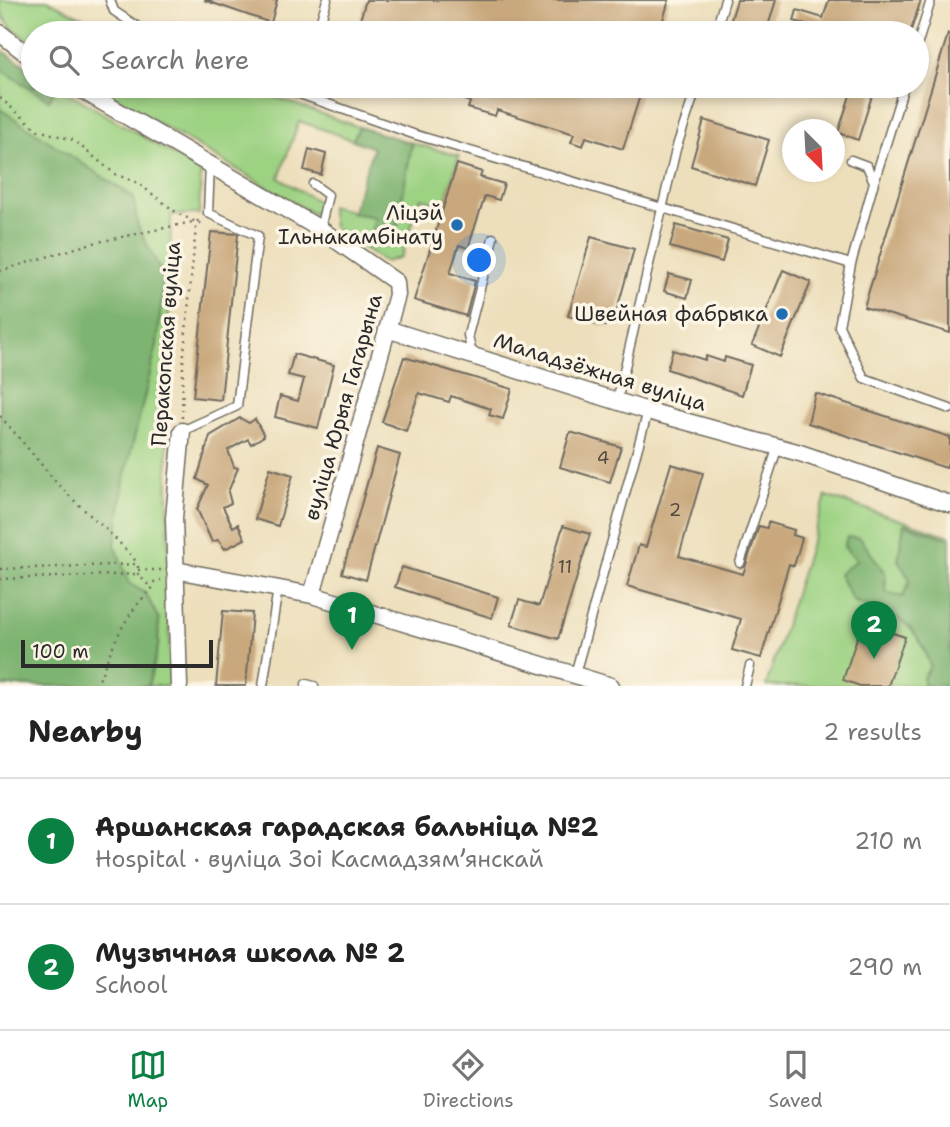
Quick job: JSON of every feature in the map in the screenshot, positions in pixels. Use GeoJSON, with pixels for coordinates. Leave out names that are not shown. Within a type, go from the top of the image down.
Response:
{"type":"FeatureCollection","features":[{"type":"Feature","properties":{"kind":"street"},"geometry":{"type":"LineString","coordinates":[[0,33],[21,50]]}},
{"type":"Feature","properties":{"kind":"street"},"geometry":{"type":"LineString","coordinates":[[96,98],[210,164]]}},
{"type":"Feature","properties":{"kind":"street","name":"вуліца Юрыя Гагарына"},"geometry":{"type":"LineString","coordinates":[[210,164],[320,229],[396,282],[399,288],[312,595]]}},
{"type":"Feature","properties":{"kind":"street","name":"Маладзёжная вуліца"},"geometry":{"type":"LineString","coordinates":[[387,329],[648,411],[778,446],[950,504]]}},
{"type":"Feature","properties":{"kind":"street","name":"Перакопская вуліца"},"geometry":{"type":"LineString","coordinates":[[179,686],[175,493],[182,430]]}},
{"type":"Feature","properties":{"kind":"street"},"geometry":{"type":"LineString","coordinates":[[175,570],[312,595],[611,686]]}},
{"type":"Feature","properties":{"kind":"lane"},"geometry":{"type":"LineString","coordinates":[[110,0],[114,11],[129,21]]}},
{"type":"Feature","properties":{"kind":"lane"},"geometry":{"type":"LineString","coordinates":[[321,21],[327,0]]}},
{"type":"Feature","properties":{"kind":"lane"},"geometry":{"type":"LineString","coordinates":[[719,21],[725,0]]}},
{"type":"Feature","properties":{"kind":"lane"},"geometry":{"type":"LineString","coordinates":[[925,21],[931,0]]}},
{"type":"Feature","properties":{"kind":"lane"},"geometry":{"type":"LineString","coordinates":[[313,98],[413,134],[851,264]]}},
{"type":"Feature","properties":{"kind":"lane"},"geometry":{"type":"LineString","coordinates":[[617,401],[661,206],[693,98]]}},
{"type":"Feature","properties":{"kind":"lane"},"geometry":{"type":"LineString","coordinates":[[900,98],[851,264],[839,326],[864,378],[950,409]]}},
{"type":"Feature","properties":{"kind":"lane"},"geometry":{"type":"LineString","coordinates":[[851,160],[867,166],[874,182]]}},
{"type":"Feature","properties":{"kind":"lane"},"geometry":{"type":"LineString","coordinates":[[182,430],[237,406],[257,249],[258,236],[205,217],[210,164]]}},
{"type":"Feature","properties":{"kind":"lane"},"geometry":{"type":"LineString","coordinates":[[313,184],[328,195],[320,229]]}},
{"type":"Feature","properties":{"kind":"lane"},"geometry":{"type":"LineString","coordinates":[[472,355],[468,335],[493,238]]}},
{"type":"Feature","properties":{"kind":"lane"},"geometry":{"type":"LineString","coordinates":[[575,674],[648,411]]}},
{"type":"Feature","properties":{"kind":"lane"},"geometry":{"type":"LineString","coordinates":[[740,563],[778,446]]}},
{"type":"Feature","properties":{"kind":"lane"},"geometry":{"type":"LineString","coordinates":[[263,686],[278,588]]}},
{"type":"Feature","properties":{"kind":"lane"},"geometry":{"type":"LineString","coordinates":[[746,686],[750,666]]}},
{"type":"Feature","properties":{"kind":"path"},"geometry":{"type":"LineString","coordinates":[[0,99],[38,130],[73,140],[114,174],[138,183],[177,214],[196,222]]}},
{"type":"Feature","properties":{"kind":"path"},"geometry":{"type":"LineString","coordinates":[[0,271],[89,244],[196,222],[205,217]]}},
{"type":"Feature","properties":{"kind":"path","name":"Перакопская вуліца"},"geometry":{"type":"LineString","coordinates":[[182,430],[183,363],[196,227],[205,217]]}},
{"type":"Feature","properties":{"kind":"path"},"geometry":{"type":"LineString","coordinates":[[0,416],[36,455],[46,470],[116,536],[138,564],[138,572],[147,584],[158,583]]}},
{"type":"Feature","properties":{"kind":"path"},"geometry":{"type":"LineString","coordinates":[[0,569],[138,564]]}},
{"type":"Feature","properties":{"kind":"path"},"geometry":{"type":"LineString","coordinates":[[0,579],[175,570]]}},
{"type":"Feature","properties":{"kind":"path"},"geometry":{"type":"LineString","coordinates":[[97,686],[114,641],[136,603],[175,570]]}},
{"type":"Feature","properties":{"kind":"green space"},"geometry":{"type":"Polygon","coordinates":[[[0,0],[47,0],[90,21],[21,21],[21,34],[6,21],[0,0]]]}},
{"type":"Feature","properties":{"kind":"green space"},"geometry":{"type":"Polygon","coordinates":[[[0,49],[21,63],[21,82],[0,69],[0,49]]]}},
{"type":"Feature","properties":{"kind":"green space"},"geometry":{"type":"Polygon","coordinates":[[[0,69],[21,82],[21,98],[77,98],[201,171],[199,214],[171,215],[167,417],[170,686],[0,686],[0,69]]]}},
{"type":"Feature","properties":{"kind":"green space"},"geometry":{"type":"Polygon","coordinates":[[[115,98],[277,98],[359,127],[353,140],[299,121],[279,178],[322,204],[314,214],[115,98]]]}},
{"type":"Feature","properties":{"kind":"green space"},"geometry":{"type":"Polygon","coordinates":[[[0,109],[133,197],[138,227],[163,275],[157,345],[124,480],[115,545],[129,583],[146,594],[159,620],[158,647],[148,686],[0,686],[0,109]]]}},
{"type":"Feature","properties":{"kind":"green space"},"geometry":{"type":"Polygon","coordinates":[[[359,127],[412,143],[394,245],[370,236],[375,217],[352,213],[373,148],[353,140],[359,127]]]}},
{"type":"Feature","properties":{"kind":"green space"},"geometry":{"type":"Polygon","coordinates":[[[412,143],[459,156],[444,205],[421,198],[401,257],[385,262],[333,227],[330,206],[375,217],[393,245],[412,143]]]}},
{"type":"Feature","properties":{"kind":"green space"},"geometry":{"type":"Polygon","coordinates":[[[826,496],[950,536],[950,686],[766,686],[826,496]]]}},
{"type":"Feature","properties":{"kind":"green space"},"geometry":{"type":"Polygon","coordinates":[[[904,524],[950,539],[950,686],[925,686],[923,678],[930,666],[918,638],[910,628],[893,616],[853,601],[839,574],[857,560],[844,547],[847,537],[860,538],[885,573],[886,592],[903,597],[910,580],[898,560],[904,524]]]}},
{"type":"Feature","properties":{"kind":"building"},"geometry":{"type":"Polygon","coordinates":[[[204,0],[277,0],[272,21],[204,0]]]}},
{"type":"Feature","properties":{"kind":"building"},"geometry":{"type":"Polygon","coordinates":[[[366,0],[669,0],[663,21],[360,21],[366,0]]]}},
{"type":"Feature","properties":{"kind":"building"},"geometry":{"type":"Polygon","coordinates":[[[737,0],[776,0],[770,21],[731,21],[737,0]]]}},
{"type":"Feature","properties":{"kind":"building"},"geometry":{"type":"Polygon","coordinates":[[[829,0],[921,0],[914,21],[794,21],[797,10],[823,18],[829,0]]]}},
{"type":"Feature","properties":{"kind":"building"},"geometry":{"type":"Polygon","coordinates":[[[948,34],[950,333],[864,307],[948,34]]]}},
{"type":"Feature","properties":{"kind":"building"},"geometry":{"type":"Polygon","coordinates":[[[459,98],[639,98],[623,149],[586,137],[583,146],[571,142],[574,134],[497,110],[495,116],[468,108],[470,102],[459,98]]]}},
{"type":"Feature","properties":{"kind":"building"},"geometry":{"type":"Polygon","coordinates":[[[849,98],[871,98],[858,140],[845,135],[845,119],[842,119],[849,98]]]}},
{"type":"Feature","properties":{"kind":"building"},"geometry":{"type":"Polygon","coordinates":[[[704,120],[769,140],[755,186],[691,166],[704,120]]]}},
{"type":"Feature","properties":{"kind":"building"},"geometry":{"type":"Polygon","coordinates":[[[309,149],[326,154],[321,175],[304,170],[309,149]]]}},
{"type":"Feature","properties":{"kind":"building","name":"Ліцэй Ільнакамбінату"},"geometry":{"type":"Polygon","coordinates":[[[457,164],[482,172],[480,177],[504,184],[499,200],[485,196],[468,248],[459,245],[450,273],[475,281],[466,316],[414,300],[457,164]]]}},
{"type":"Feature","properties":{"kind":"building"},"geometry":{"type":"Polygon","coordinates":[[[676,225],[728,240],[722,262],[670,247],[676,225]]]}},
{"type":"Feature","properties":{"kind":"building"},"geometry":{"type":"Polygon","coordinates":[[[211,232],[238,234],[221,400],[193,397],[211,232]]]}},
{"type":"Feature","properties":{"kind":"building"},"geometry":{"type":"Polygon","coordinates":[[[591,237],[634,249],[615,317],[609,315],[605,326],[568,316],[591,237]]]}},
{"type":"Feature","properties":{"kind":"building","name":"Швейная фабрыка"},"geometry":{"type":"Polygon","coordinates":[[[783,270],[811,282],[780,357],[752,345],[783,270]]]}},
{"type":"Feature","properties":{"kind":"building"},"geometry":{"type":"Polygon","coordinates":[[[669,274],[692,280],[687,298],[664,291],[669,274]]]}},
{"type":"Feature","properties":{"kind":"building"},"geometry":{"type":"Polygon","coordinates":[[[673,350],[705,360],[706,356],[724,362],[725,357],[751,365],[742,395],[667,369],[673,350]]]}},
{"type":"Feature","properties":{"kind":"building"},"geometry":{"type":"Polygon","coordinates":[[[294,354],[334,365],[318,428],[275,417],[280,396],[298,401],[304,379],[288,375],[294,354]]]}},
{"type":"Feature","properties":{"kind":"building"},"geometry":{"type":"Polygon","coordinates":[[[404,357],[512,389],[503,419],[489,415],[491,409],[451,396],[449,402],[419,393],[406,431],[382,422],[404,357]]]}},
{"type":"Feature","properties":{"kind":"building"},"geometry":{"type":"Polygon","coordinates":[[[815,393],[950,437],[950,456],[946,468],[808,423],[815,393]]]}},
{"type":"Feature","properties":{"kind":"building"},"geometry":{"type":"Polygon","coordinates":[[[240,418],[249,423],[255,419],[264,436],[251,444],[248,439],[228,450],[234,467],[238,468],[228,492],[231,503],[223,507],[233,527],[238,524],[245,539],[225,549],[218,540],[212,542],[197,509],[208,485],[197,479],[210,436],[240,418]]]}},
{"type":"Feature","properties":{"kind":"building"},"geometry":{"type":"Polygon","coordinates":[[[570,432],[621,447],[610,482],[560,467],[570,432]]]}},
{"type":"Feature","properties":{"kind":"building"},"geometry":{"type":"Polygon","coordinates":[[[377,448],[400,455],[366,580],[342,573],[377,448]]]}},
{"type":"Feature","properties":{"kind":"building"},"geometry":{"type":"Polygon","coordinates":[[[671,464],[703,473],[679,556],[743,574],[759,526],[767,528],[768,522],[794,530],[793,535],[802,538],[794,566],[789,564],[761,658],[732,650],[741,619],[627,586],[639,545],[646,547],[671,464]]]}},
{"type":"Feature","properties":{"kind":"building"},"geometry":{"type":"Polygon","coordinates":[[[270,468],[293,475],[278,526],[255,519],[270,468]]]}},
{"type":"Feature","properties":{"kind":"building"},"geometry":{"type":"Polygon","coordinates":[[[563,526],[590,534],[558,639],[511,625],[519,600],[539,606],[563,526]]]}},
{"type":"Feature","properties":{"kind":"building"},"geometry":{"type":"Polygon","coordinates":[[[402,567],[498,597],[492,618],[395,587],[402,567]]]}},
{"type":"Feature","properties":{"kind":"building"},"geometry":{"type":"Polygon","coordinates":[[[223,611],[252,613],[246,686],[216,686],[223,611]]]}},
{"type":"Feature","properties":{"kind":"building"},"geometry":{"type":"Polygon","coordinates":[[[862,623],[905,637],[888,686],[860,686],[843,680],[862,623]]]}},
{"type":"Feature","properties":{"kind":"place","name":"Ліцэй Ільнакамбінату"},"geometry":{"type":"Point","coordinates":[457,225]}},
{"type":"Feature","properties":{"kind":"place","name":"Швейная фабрыка"},"geometry":{"type":"Point","coordinates":[782,314]}},
{"type":"Feature","properties":{"kind":"place","name":"Аршанская гарадская бальніца №2"},"geometry":{"type":"Point","coordinates":[352,650]}},
{"type":"Feature","properties":{"kind":"place","name":"Музычная школа № 2"},"geometry":{"type":"Point","coordinates":[874,659]}}]}
